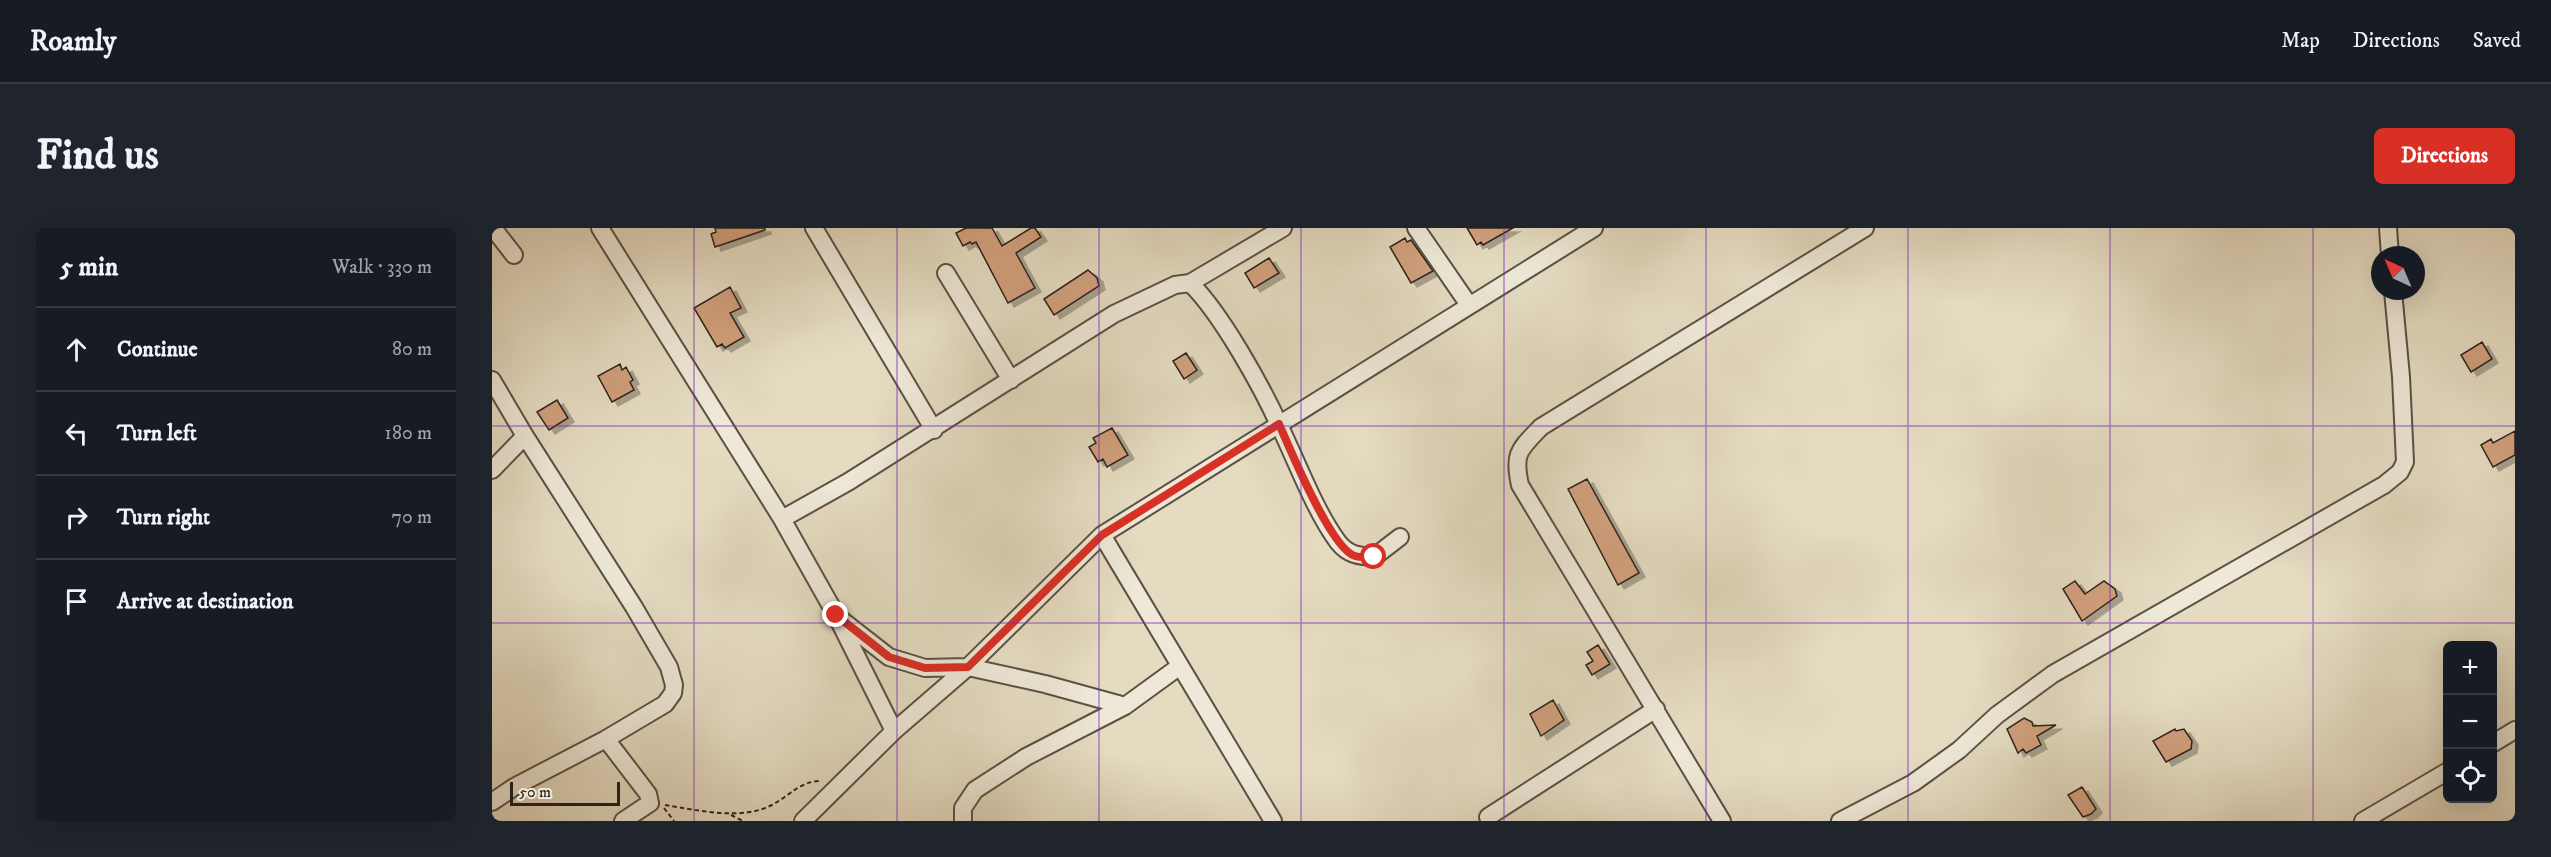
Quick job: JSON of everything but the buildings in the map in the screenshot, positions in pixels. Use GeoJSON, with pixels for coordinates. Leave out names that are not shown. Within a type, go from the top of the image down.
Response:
{"type":"FeatureCollection","features":[{"type":"Feature","properties":{"kind":"street"},"geometry":{"type":"LineString","coordinates":[[493,228],[514,255]]}},
{"type":"Feature","properties":{"kind":"street"},"geometry":{"type":"LineString","coordinates":[[600,228],[782,519],[836,615],[894,731]]}},
{"type":"Feature","properties":{"kind":"street"},"geometry":{"type":"LineString","coordinates":[[814,228],[934,430]]}},
{"type":"Feature","properties":{"kind":"street"},"geometry":{"type":"LineString","coordinates":[[782,519],[934,430],[1114,314],[1175,285],[1190,283],[1283,228]]}},
{"type":"Feature","properties":{"kind":"street"},"geometry":{"type":"LineString","coordinates":[[1416,228],[1469,305]]}},
{"type":"Feature","properties":{"kind":"street"},"geometry":{"type":"LineString","coordinates":[[803,821],[894,731],[968,667],[1102,535],[1594,228]]}},
{"type":"Feature","properties":{"kind":"street"},"geometry":{"type":"LineString","coordinates":[[1722,821],[1520,485],[1515,464],[1519,450],[1541,427],[1865,228]]}},
{"type":"Feature","properties":{"kind":"street"},"geometry":{"type":"LineString","coordinates":[[2388,228],[2389,246]]}},
{"type":"Feature","properties":{"kind":"street"},"geometry":{"type":"LineString","coordinates":[[946,273],[1011,380]]}},
{"type":"Feature","properties":{"kind":"street"},"geometry":{"type":"LineString","coordinates":[[1190,283],[1202,295],[1238,351],[1279,424],[1306,485],[1339,542],[1354,556],[1374,557],[1400,537]]}},
{"type":"Feature","properties":{"kind":"street"},"geometry":{"type":"LineString","coordinates":[[1840,821],[1913,783],[1959,750],[1996,716],[2053,674],[2385,485],[2400,472],[2405,462],[2402,377],[2394,300]]}},
{"type":"Feature","properties":{"kind":"street"},"geometry":{"type":"LineString","coordinates":[[492,380],[634,607],[669,667],[675,685],[674,693],[665,704],[606,739],[533,776],[492,802]]}},
{"type":"Feature","properties":{"kind":"street"},"geometry":{"type":"LineString","coordinates":[[492,470],[525,436]]}},
{"type":"Feature","properties":{"kind":"street"},"geometry":{"type":"LineString","coordinates":[[1102,535],[1273,821]]}},
{"type":"Feature","properties":{"kind":"street"},"geometry":{"type":"LineString","coordinates":[[836,615],[889,657],[925,668],[968,667],[1125,706]]}},
{"type":"Feature","properties":{"kind":"street"},"geometry":{"type":"LineString","coordinates":[[963,821],[963,808],[975,790],[1026,757],[1125,706],[1180,666]]}},
{"type":"Feature","properties":{"kind":"street"},"geometry":{"type":"LineString","coordinates":[[1488,817],[1656,709]]}},
{"type":"Feature","properties":{"kind":"street"},"geometry":{"type":"LineString","coordinates":[[2497,741],[2515,730]]}},
{"type":"Feature","properties":{"kind":"street"},"geometry":{"type":"LineString","coordinates":[[606,739],[648,794],[651,802],[623,821]]}},
{"type":"Feature","properties":{"kind":"street"},"geometry":{"type":"LineString","coordinates":[[2363,821],[2443,774]]}},
{"type":"Feature","properties":{"kind":"path"},"geometry":{"type":"LineString","coordinates":[[651,802],[728,813],[754,812],[772,805],[792,790],[812,781],[846,780]]}},
{"type":"Feature","properties":{"kind":"path"},"geometry":{"type":"LineString","coordinates":[[728,813],[743,821]]}},
{"type":"Feature","properties":{"kind":"route"},"geometry":{"type":"LineString","coordinates":[[836,615],[889,657],[925,668],[968,667],[1102,535],[1279,424],[1306,485],[1339,542],[1354,556],[1374,557]]}}]}
